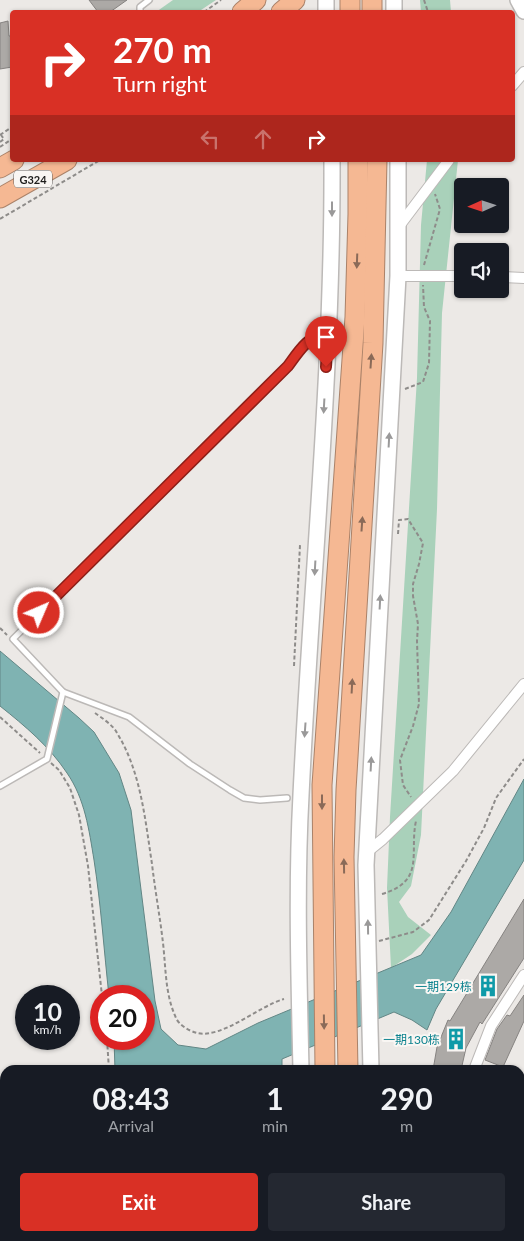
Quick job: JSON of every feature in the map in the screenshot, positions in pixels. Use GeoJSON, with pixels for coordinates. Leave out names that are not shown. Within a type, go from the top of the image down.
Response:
{"type":"FeatureCollection","features":[{"type":"Feature","properties":{"kind":"highway"},"geometry":{"type":"LineString","coordinates":[[244,10],[256,0]]}},
{"type":"Feature","properties":{"kind":"highway"},"geometry":{"type":"LineString","coordinates":[[283,10],[295,0]]}},
{"type":"Feature","properties":{"kind":"highway","name":"G324"},"geometry":{"type":"LineString","coordinates":[[3,208],[64,162]]}},
{"type":"Feature","properties":{"kind":"highway"},"geometry":{"type":"LineString","coordinates":[[325,1065],[322,785],[355,317],[358,162]]}},
{"type":"Feature","properties":{"kind":"highway"},"geometry":{"type":"LineString","coordinates":[[350,1065],[347,1034],[344,857],[346,790],[373,343],[377,162]]}},
{"type":"Feature","properties":{"kind":"main road"},"geometry":{"type":"LineString","coordinates":[[518,0],[524,11]]}},
{"type":"Feature","properties":{"kind":"main road"},"geometry":{"type":"LineString","coordinates":[[300,1065],[298,908],[301,796],[328,331],[332,162]]}},
{"type":"Feature","properties":{"kind":"main road"},"geometry":{"type":"LineString","coordinates":[[371,1065],[367,852],[398,276],[400,225],[398,162]]}},
{"type":"Feature","properties":{"kind":"street"},"geometry":{"type":"LineString","coordinates":[[515,82],[524,72]]}},
{"type":"Feature","properties":{"kind":"street"},"geometry":{"type":"LineString","coordinates":[[400,225],[448,162]]}},
{"type":"Feature","properties":{"kind":"street"},"geometry":{"type":"LineString","coordinates":[[398,276],[454,276]]}},
{"type":"Feature","properties":{"kind":"street"},"geometry":{"type":"LineString","coordinates":[[509,277],[524,278]]}},
{"type":"Feature","properties":{"kind":"street"},"geometry":{"type":"LineString","coordinates":[[367,852],[384,839],[453,771],[524,684]]}},
{"type":"Feature","properties":{"kind":"street"},"geometry":{"type":"LineString","coordinates":[[476,1065],[491,1026],[524,976]]}},
{"type":"Feature","properties":{"kind":"lane"},"geometry":{"type":"LineString","coordinates":[[140,10],[140,7],[149,0]]}},
{"type":"Feature","properties":{"kind":"lane"},"geometry":{"type":"LineString","coordinates":[[287,798],[260,800],[244,798],[190,764],[129,717],[63,692],[13,639],[281,372],[307,341],[314,336],[328,331]]}},
{"type":"Feature","properties":{"kind":"lane"},"geometry":{"type":"LineString","coordinates":[[0,786],[48,756],[63,692]]}},
{"type":"Feature","properties":{"kind":"path"},"geometry":{"type":"LineString","coordinates":[[207,10],[221,0]]}},
{"type":"Feature","properties":{"kind":"path"},"geometry":{"type":"LineString","coordinates":[[0,142],[4,139],[1,135]]}},
{"type":"Feature","properties":{"kind":"path"},"geometry":{"type":"LineString","coordinates":[[0,219],[3,208],[96,162]]}},
{"type":"Feature","properties":{"kind":"path"},"geometry":{"type":"LineString","coordinates":[[392,396],[423,382],[429,363],[430,321],[424,307],[423,275],[440,209],[436,195],[430,186]]}},
{"type":"Feature","properties":{"kind":"path"},"geometry":{"type":"LineString","coordinates":[[382,894],[401,886],[411,873],[415,858],[414,833],[417,816],[403,785],[400,760],[413,726],[418,704],[418,624],[413,584],[420,564],[422,543],[408,519],[399,520]]}},
{"type":"Feature","properties":{"kind":"path"},"geometry":{"type":"LineString","coordinates":[[294,666],[300,545]]}},
{"type":"Feature","properties":{"kind":"path"},"geometry":{"type":"LineString","coordinates":[[88,708],[116,730],[132,762],[144,806],[163,942],[167,993],[177,1020],[186,1028],[197,1033],[208,1034],[235,1024],[272,1002],[284,999]]}},
{"type":"Feature","properties":{"kind":"path"},"geometry":{"type":"LineString","coordinates":[[0,717],[48,756],[70,788],[79,815],[88,866],[101,985]]}},
{"type":"Feature","properties":{"kind":"path"},"geometry":{"type":"LineString","coordinates":[[368,944],[390,940],[413,932],[429,920],[466,861],[484,828],[496,798],[524,759]]}},
{"type":"Feature","properties":{"kind":"path"},"geometry":{"type":"LineString","coordinates":[[108,1050],[109,1065]]}},
{"type":"Feature","properties":{"kind":"green space"},"geometry":{"type":"Polygon","coordinates":[[[173,0],[216,0],[201,10],[159,10],[173,0]]]}},
{"type":"Feature","properties":{"kind":"green space"},"geometry":{"type":"Polygon","coordinates":[[[420,0],[450,0],[451,10],[421,10],[420,0]]]}},
{"type":"Feature","properties":{"kind":"green space"},"geometry":{"type":"Polygon","coordinates":[[[427,162],[458,162],[456,178],[454,178],[454,198],[442,313],[437,509],[421,835],[411,886],[399,902],[408,917],[431,935],[412,954],[391,968],[387,888],[390,817],[417,378],[421,225],[427,162]]]}},
{"type":"Feature","properties":{"kind":"water"},"geometry":{"type":"Polygon","coordinates":[[[0,651],[94,732],[119,773],[131,810],[153,985],[108,985],[101,911],[88,826],[82,804],[67,773],[44,745],[0,706],[0,651]]]}},
{"type":"Feature","properties":{"kind":"water"},"geometry":{"type":"Polygon","coordinates":[[[524,779],[524,860],[436,1009],[427,1030],[412,1020],[394,1012],[282,1059],[282,1065],[115,1065],[114,1050],[155,1050],[155,1001],[161,1029],[178,1045],[206,1049],[258,1023],[421,955],[451,912],[524,779]]]}},
{"type":"Feature","properties":{"kind":"building"},"geometry":{"type":"Polygon","coordinates":[[[89,0],[127,0],[113,10],[96,10],[89,0]]]}},
{"type":"Feature","properties":{"kind":"building"},"geometry":{"type":"Polygon","coordinates":[[[8,21],[10,67],[0,69],[0,23],[8,21]]]}},
{"type":"Feature","properties":{"kind":"building"},"geometry":{"type":"Polygon","coordinates":[[[524,899],[524,958],[482,1024],[480,1022],[466,1048],[462,1065],[434,1065],[437,1047],[448,1020],[450,1021],[524,899]]]}},
{"type":"Feature","properties":{"kind":"building"},"geometry":{"type":"Polygon","coordinates":[[[524,995],[524,1021],[504,1065],[498,1065],[485,1060],[497,1029],[507,1015],[510,1016],[524,995]]]}},
{"type":"Feature","properties":{"kind":"place","name":"一期129栋"},"geometry":{"type":"Point","coordinates":[488,986]}},
{"type":"Feature","properties":{"kind":"place","name":"一期130栋"},"geometry":{"type":"Point","coordinates":[456,1039]}},
{"type":"Feature","properties":{"kind":"route"},"geometry":{"type":"LineString","coordinates":[[39,613],[288,366],[307,341],[314,336],[328,331],[326,367]]}}]}
